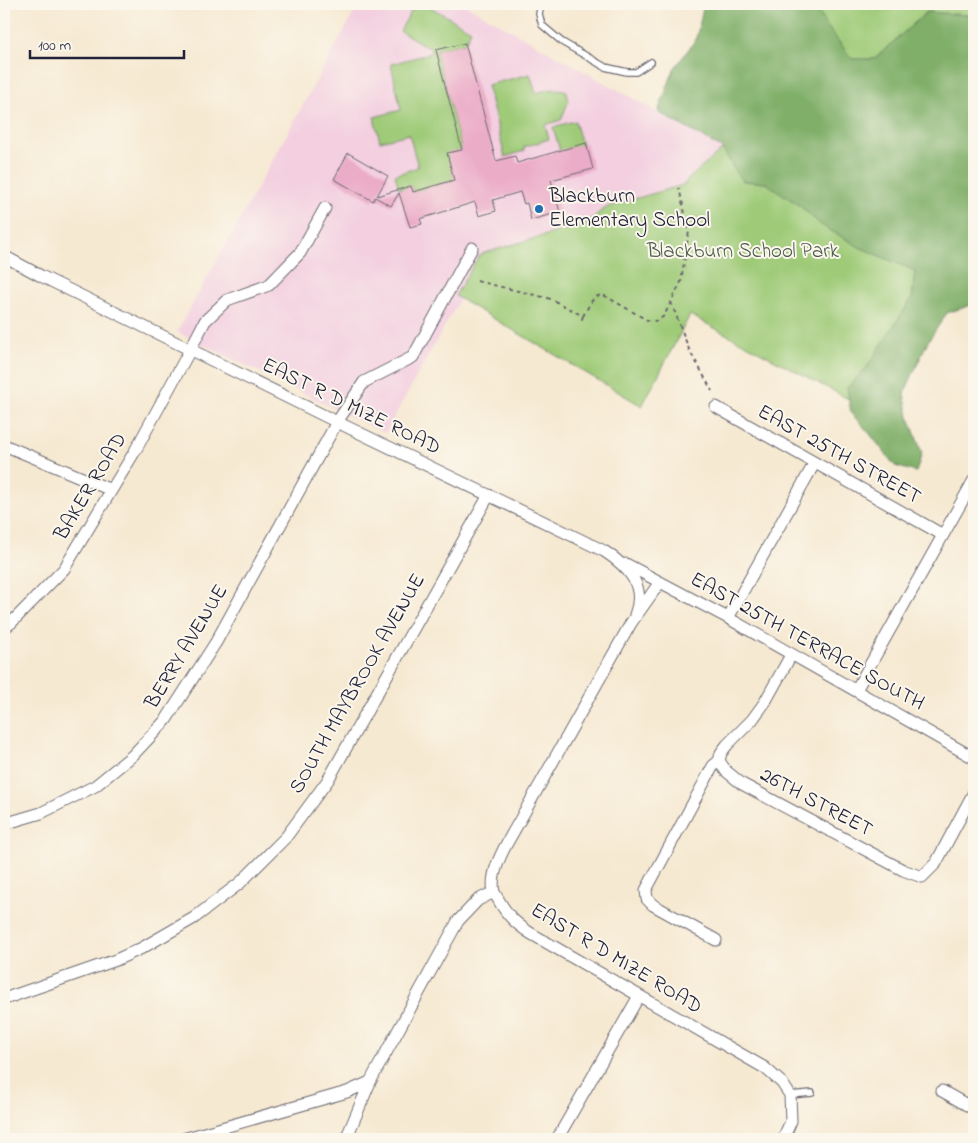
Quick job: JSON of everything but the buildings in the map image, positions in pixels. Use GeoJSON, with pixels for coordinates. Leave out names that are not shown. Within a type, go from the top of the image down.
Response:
{"type":"FeatureCollection","features":[{"type":"Feature","properties":{"kind":"street","name":"BAKER ROAD"},"geometry":{"type":"LineString","coordinates":[[4,628],[64,568],[135,451],[205,321],[227,300],[269,285],[300,253],[325,208]]}},
{"type":"Feature","properties":{"kind":"street","name":"BERRY AVENUE"},"geometry":{"type":"LineString","coordinates":[[4,824],[41,813],[95,786],[132,756],[166,720],[216,642],[337,422],[364,382],[413,357],[472,248]]}},
{"type":"Feature","properties":{"kind":"street","name":"EAST R D MIZE ROAD"},"geometry":{"type":"LineString","coordinates":[[4,256],[190,350],[604,551],[620,561],[636,585],[639,598],[632,623]]}},
{"type":"Feature","properties":{"kind":"street","name":"EAST 25TH STREET"},"geometry":{"type":"LineString","coordinates":[[716,407],[814,464],[943,535]]}},
{"type":"Feature","properties":{"kind":"street"},"geometry":{"type":"LineString","coordinates":[[4,445],[111,490]]}},
{"type":"Feature","properties":{"kind":"street"},"geometry":{"type":"LineString","coordinates":[[728,618],[814,464]]}},
{"type":"Feature","properties":{"kind":"street"},"geometry":{"type":"LineString","coordinates":[[856,690],[974,480]]}},
{"type":"Feature","properties":{"kind":"street","name":"SOUTH MAYBROOK AVENUE"},"geometry":{"type":"LineString","coordinates":[[4,999],[116,960],[142,948],[194,918],[240,883],[286,837],[328,780],[489,495]]}},
{"type":"Feature","properties":{"kind":"street","name":"EAST 25TH TERRACE SOUTH"},"geometry":{"type":"LineString","coordinates":[[620,561],[728,618],[974,758]]}},
{"type":"Feature","properties":{"kind":"street","name":"EAST R D MIZE ROAD"},"geometry":{"type":"LineString","coordinates":[[660,582],[632,623],[500,856],[494,880],[494,892],[508,915],[530,933],[765,1068],[782,1083],[790,1095]]}},
{"type":"Feature","properties":{"kind":"street"},"geometry":{"type":"LineString","coordinates":[[716,940],[653,905],[647,899],[646,890],[713,766],[719,761],[721,753],[752,720],[765,702],[791,655]]}},
{"type":"Feature","properties":{"kind":"street","name":"26TH STREET"},"geometry":{"type":"LineString","coordinates":[[719,761],[726,772],[742,784],[902,870],[922,877],[936,863],[974,792]]}},
{"type":"Feature","properties":{"kind":"street"},"geometry":{"type":"LineString","coordinates":[[346,1139],[370,1082],[458,921],[478,900],[494,892]]}},
{"type":"Feature","properties":{"kind":"street"},"geometry":{"type":"LineString","coordinates":[[557,1139],[639,996]]}},
{"type":"Feature","properties":{"kind":"street"},"geometry":{"type":"LineString","coordinates":[[183,1139],[347,1092],[370,1082]]}},
{"type":"Feature","properties":{"kind":"street"},"geometry":{"type":"LineString","coordinates":[[942,1091],[974,1109]]}},
{"type":"Feature","properties":{"kind":"street"},"geometry":{"type":"LineString","coordinates":[[784,1139],[791,1121],[790,1095]]}},
{"type":"Feature","properties":{"kind":"lane"},"geometry":{"type":"LineString","coordinates":[[541,4],[539,14],[542,26],[562,42],[605,67],[636,72],[651,62]]}},
{"type":"Feature","properties":{"kind":"lane"},"geometry":{"type":"LineString","coordinates":[[790,1095],[812,1093]]}},
{"type":"Feature","properties":{"kind":"path"},"geometry":{"type":"LineString","coordinates":[[585,322],[582,319],[594,298],[601,294],[643,319],[657,321],[664,316],[681,282],[688,231],[679,188]]}},
{"type":"Feature","properties":{"kind":"path"},"geometry":{"type":"LineString","coordinates":[[477,282],[551,299],[584,316]]}},
{"type":"Feature","properties":{"kind":"path"},"geometry":{"type":"LineString","coordinates":[[671,302],[690,352],[712,391]]}},
{"type":"Feature","properties":{"kind":"shaded area","name":"Blackburn Elementary School"},"geometry":{"type":"Polygon","coordinates":[[[359,4],[464,4],[723,149],[871,411],[690,315],[642,406],[460,299],[385,433],[177,332],[359,4]]]}},
{"type":"Feature","properties":{"kind":"green space"},"geometry":{"type":"Polygon","coordinates":[[[415,4],[425,4],[471,30],[465,43],[436,50],[462,150],[447,154],[480,172],[413,192],[411,186],[399,189],[395,175],[418,167],[409,134],[380,141],[374,117],[401,110],[391,64],[431,53],[431,49],[400,31],[415,4]]]}},
{"type":"Feature","properties":{"kind":"green space"},"geometry":{"type":"Polygon","coordinates":[[[704,4],[815,4],[826,25],[852,59],[874,59],[927,12],[968,15],[974,18],[974,304],[947,313],[927,343],[904,394],[910,420],[922,453],[916,472],[895,466],[851,413],[847,388],[867,367],[912,298],[915,271],[861,248],[821,225],[800,206],[766,183],[743,181],[736,173],[723,149],[658,112],[674,69],[696,39],[704,4]]]}},
{"type":"Feature","properties":{"kind":"green space"},"geometry":{"type":"Polygon","coordinates":[[[815,4],[974,4],[974,18],[968,15],[927,12],[874,59],[852,59],[826,25],[815,4]]]}},
{"type":"Feature","properties":{"kind":"green space"},"geometry":{"type":"Polygon","coordinates":[[[530,74],[536,93],[559,89],[567,91],[569,100],[561,120],[545,125],[549,139],[524,147],[524,151],[505,157],[487,85],[530,74]]]}},
{"type":"Feature","properties":{"kind":"green space"},"geometry":{"type":"Polygon","coordinates":[[[575,121],[582,145],[560,151],[553,127],[575,121]]]}},
{"type":"Feature","properties":{"kind":"green space","name":"Blackburn School Park"},"geometry":{"type":"Polygon","coordinates":[[[723,149],[942,270],[871,411],[690,315],[642,406],[455,296],[478,257],[484,253],[584,224],[610,206],[686,184],[686,181],[723,149]]]}},
{"type":"Feature","properties":{"kind":"place","name":"Blackburn Elementary School"},"geometry":{"type":"Point","coordinates":[539,209]}}]}
